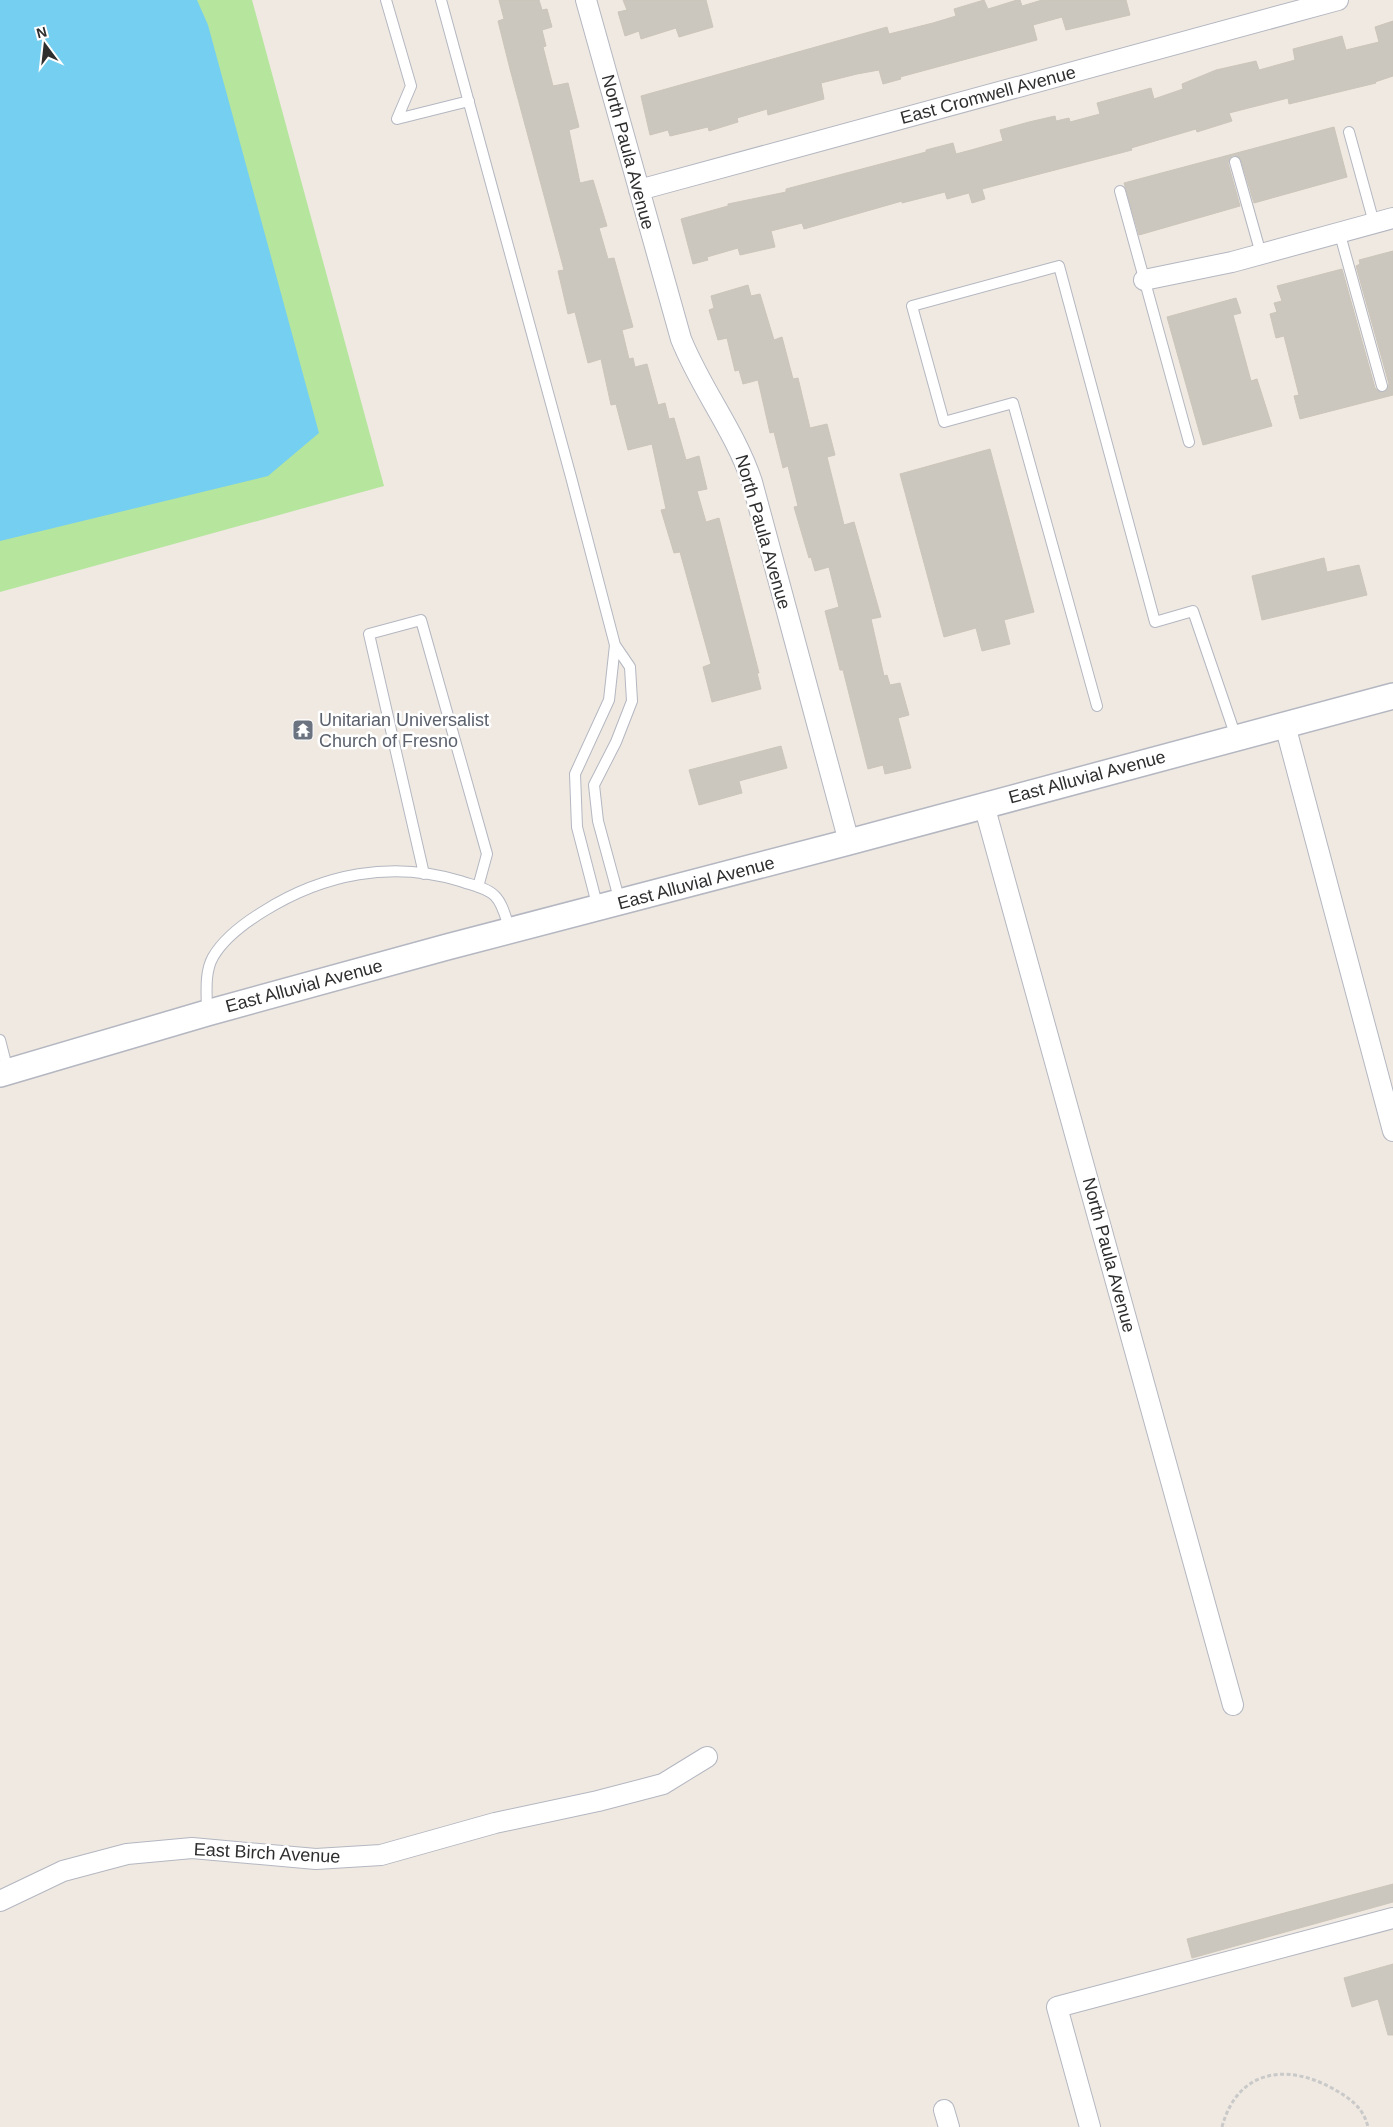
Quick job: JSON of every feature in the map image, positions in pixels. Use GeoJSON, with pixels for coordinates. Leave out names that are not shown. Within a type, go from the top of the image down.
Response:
{"type":"FeatureCollection","features":[{"type":"Feature","properties":{"kind":"street","name":"North Paula Avenue"},"geometry":{"type":"LineString","coordinates":[[586,0],[681,339],[691,364],[744,458],[752,482],[849,842]]}},
{"type":"Feature","properties":{"kind":"street","name":"East Cromwell Avenue"},"geometry":{"type":"LineString","coordinates":[[639,190],[1338,0]]}},
{"type":"Feature","properties":{"kind":"street"},"geometry":{"type":"LineString","coordinates":[[1144,280],[1261,254],[1383,220]]}},
{"type":"Feature","properties":{"kind":"street","name":"East Alluvial Avenue"},"geometry":{"type":"LineString","coordinates":[[4,1073],[207,1013],[1393,696]]}},
{"type":"Feature","properties":{"kind":"street"},"geometry":{"type":"LineString","coordinates":[[1285,725],[1388,1090],[1393,1131]]}},
{"type":"Feature","properties":{"kind":"street","name":"North Paula Avenue"},"geometry":{"type":"LineString","coordinates":[[984,805],[1233,1705]]}},
{"type":"Feature","properties":{"kind":"street","name":"East Birch Avenue"},"geometry":{"type":"LineString","coordinates":[[0,1901],[63,1872],[127,1854],[192,1848],[316,1859],[381,1855],[495,1822],[598,1801],[663,1784],[707,1757]]}},
{"type":"Feature","properties":{"kind":"street"},"geometry":{"type":"LineString","coordinates":[[1090,2127],[1058,2007],[1393,1918]]}},
{"type":"Feature","properties":{"kind":"lane"},"geometry":{"type":"LineString","coordinates":[[386,0],[411,86],[397,119],[469,102]]}},
{"type":"Feature","properties":{"kind":"lane"},"geometry":{"type":"LineString","coordinates":[[441,0],[615,644],[630,667],[632,701],[616,742],[594,785],[609,905]]}},
{"type":"Feature","properties":{"kind":"lane"},"geometry":{"type":"LineString","coordinates":[[1349,132],[1383,220]]}},
{"type":"Feature","properties":{"kind":"lane"},"geometry":{"type":"LineString","coordinates":[[1235,162],[1261,254]]}},
{"type":"Feature","properties":{"kind":"lane"},"geometry":{"type":"LineString","coordinates":[[1120,191],[1189,442]]}},
{"type":"Feature","properties":{"kind":"lane"},"geometry":{"type":"LineString","coordinates":[[1339,231],[1382,386]]}},
{"type":"Feature","properties":{"kind":"lane"},"geometry":{"type":"LineString","coordinates":[[1098,706],[1013,403],[944,422],[912,306],[1059,266],[1155,622],[1192,611],[1206,643],[1236,737]]}},
{"type":"Feature","properties":{"kind":"lane"},"geometry":{"type":"LineString","coordinates":[[424,874],[369,634],[422,620],[487,854],[478,887]]}},
{"type":"Feature","properties":{"kind":"lane"},"geometry":{"type":"LineString","coordinates":[[609,905],[577,827],[575,774],[609,700],[615,644]]}},
{"type":"Feature","properties":{"kind":"lane"},"geometry":{"type":"LineString","coordinates":[[207,1013],[208,969],[213,957],[222,944],[251,919],[289,895],[332,879],[364,872],[399,870],[450,878],[489,891],[496,897],[511,931]]}},
{"type":"Feature","properties":{"kind":"lane"},"geometry":{"type":"LineString","coordinates":[[0,1040],[4,1073]]}},
{"type":"Feature","properties":{"kind":"path"},"geometry":{"type":"LineString","coordinates":[[1222,2127],[1227,2111],[1240,2091],[1258,2079],[1274,2074],[1289,2073],[1311,2077],[1351,2098],[1366,2120],[1368,2127]]}},
{"type":"Feature","properties":{"kind":"green space"},"geometry":{"type":"Polygon","coordinates":[[[0,0],[252,0],[384,486],[0,592],[0,0]]]}},
{"type":"Feature","properties":{"kind":"water"},"geometry":{"type":"Polygon","coordinates":[[[0,0],[197,0],[208,25],[319,433],[268,476],[0,541],[0,0]]]}},
{"type":"Feature","properties":{"kind":"building"},"geometry":{"type":"Polygon","coordinates":[[[499,0],[539,0],[542,10],[547,9],[552,27],[542,30],[546,46],[543,47],[553,86],[568,83],[579,127],[569,130],[580,183],[593,180],[607,226],[599,228],[608,259],[614,258],[633,327],[622,330],[629,359],[633,358],[635,367],[647,364],[658,405],[665,403],[669,419],[674,418],[686,460],[699,456],[707,489],[697,491],[706,522],[719,518],[759,673],[757,673],[761,689],[712,702],[703,667],[711,664],[680,552],[674,553],[661,510],[666,509],[652,444],[628,450],[616,404],[611,405],[601,359],[588,363],[575,312],[568,314],[558,271],[564,270],[498,21],[504,19],[499,0]]]}},
{"type":"Feature","properties":{"kind":"building"},"geometry":{"type":"Polygon","coordinates":[[[623,0],[706,0],[713,27],[679,37],[676,28],[641,39],[639,31],[625,36],[618,12],[627,10],[623,0]]]}},
{"type":"Feature","properties":{"kind":"building"},"geometry":{"type":"Polygon","coordinates":[[[984,0],[988,9],[1017,0],[1020,0],[1022,6],[1042,0],[1126,0],[1130,15],[1066,30],[1062,17],[1033,25],[1037,40],[900,77],[901,79],[883,84],[879,70],[857,74],[821,83],[824,99],[768,115],[767,109],[737,118],[738,122],[709,131],[708,127],[670,136],[668,130],[650,135],[641,96],[887,27],[889,34],[933,23],[956,16],[954,9],[984,0]]]}},
{"type":"Feature","properties":{"kind":"building"},"geometry":{"type":"Polygon","coordinates":[[[1393,21],[1393,76],[1376,83],[1289,104],[1288,98],[1229,113],[1232,121],[1197,132],[1196,129],[1131,148],[1132,150],[982,189],[985,199],[972,203],[969,193],[947,199],[945,192],[902,203],[902,201],[804,229],[802,223],[771,231],[775,247],[740,255],[738,248],[707,257],[708,260],[693,264],[681,219],[728,206],[728,204],[786,192],[786,189],[926,152],[926,150],[953,143],[956,154],[971,150],[1003,141],[1000,130],[1055,116],[1056,121],[1069,118],[1070,122],[1100,114],[1097,103],[1151,88],[1154,99],[1183,89],[1182,84],[1216,70],[1256,61],[1259,70],[1295,60],[1293,49],[1342,36],[1346,50],[1379,42],[1375,27],[1393,21]]]}},
{"type":"Feature","properties":{"kind":"building"},"geometry":{"type":"Polygon","coordinates":[[[1334,127],[1347,177],[1254,203],[1241,160],[1234,155],[1228,163],[1240,206],[1139,235],[1124,183],[1334,127]]]}},
{"type":"Feature","properties":{"kind":"building"},"geometry":{"type":"Polygon","coordinates":[[[1393,251],[1393,395],[1300,419],[1294,396],[1299,395],[1284,336],[1276,338],[1270,314],[1277,312],[1274,303],[1282,301],[1277,286],[1342,269],[1375,388],[1380,392],[1384,392],[1389,384],[1356,266],[1360,264],[1359,260],[1393,251]]]}},
{"type":"Feature","properties":{"kind":"building"},"geometry":{"type":"Polygon","coordinates":[[[748,285],[751,296],[760,294],[774,340],[782,337],[793,379],[798,378],[810,428],[827,424],[835,455],[827,457],[844,525],[854,522],[881,617],[871,619],[884,676],[887,675],[890,685],[900,683],[909,715],[898,718],[911,768],[885,774],[883,765],[868,769],[843,670],[840,670],[825,611],[839,607],[829,567],[815,571],[811,557],[809,558],[794,507],[798,506],[788,466],[783,468],[774,432],[770,433],[758,380],[743,384],[739,370],[735,371],[727,338],[718,340],[709,310],[714,308],[711,296],[748,285]]]}},
{"type":"Feature","properties":{"kind":"building"},"geometry":{"type":"Polygon","coordinates":[[[1236,298],[1241,313],[1233,315],[1251,381],[1257,379],[1272,426],[1203,445],[1167,317],[1236,298]]]}},
{"type":"Feature","properties":{"kind":"building"},"geometry":{"type":"Polygon","coordinates":[[[990,449],[1034,612],[1004,620],[1010,644],[982,651],[976,628],[944,637],[900,474],[990,449]]]}},
{"type":"Feature","properties":{"kind":"building"},"geometry":{"type":"Polygon","coordinates":[[[1324,558],[1327,572],[1359,565],[1367,595],[1262,620],[1252,576],[1324,558]]]}},
{"type":"Feature","properties":{"kind":"building"},"geometry":{"type":"Polygon","coordinates":[[[781,746],[787,768],[739,781],[742,793],[699,805],[689,770],[781,746]]]}},
{"type":"Feature","properties":{"kind":"building"},"geometry":{"type":"Polygon","coordinates":[[[1393,1884],[1393,1902],[1192,1958],[1187,1939],[1393,1884]]]}},
{"type":"Feature","properties":{"kind":"building"},"geometry":{"type":"Polygon","coordinates":[[[1393,1964],[1393,2035],[1388,2035],[1378,1999],[1352,2007],[1344,1978],[1393,1964]]]}},
{"type":"Feature","properties":{"kind":"place","name":"Unitarian Universalist Church of Fresno"},"geometry":{"type":"Point","coordinates":[303,730]}}]}
